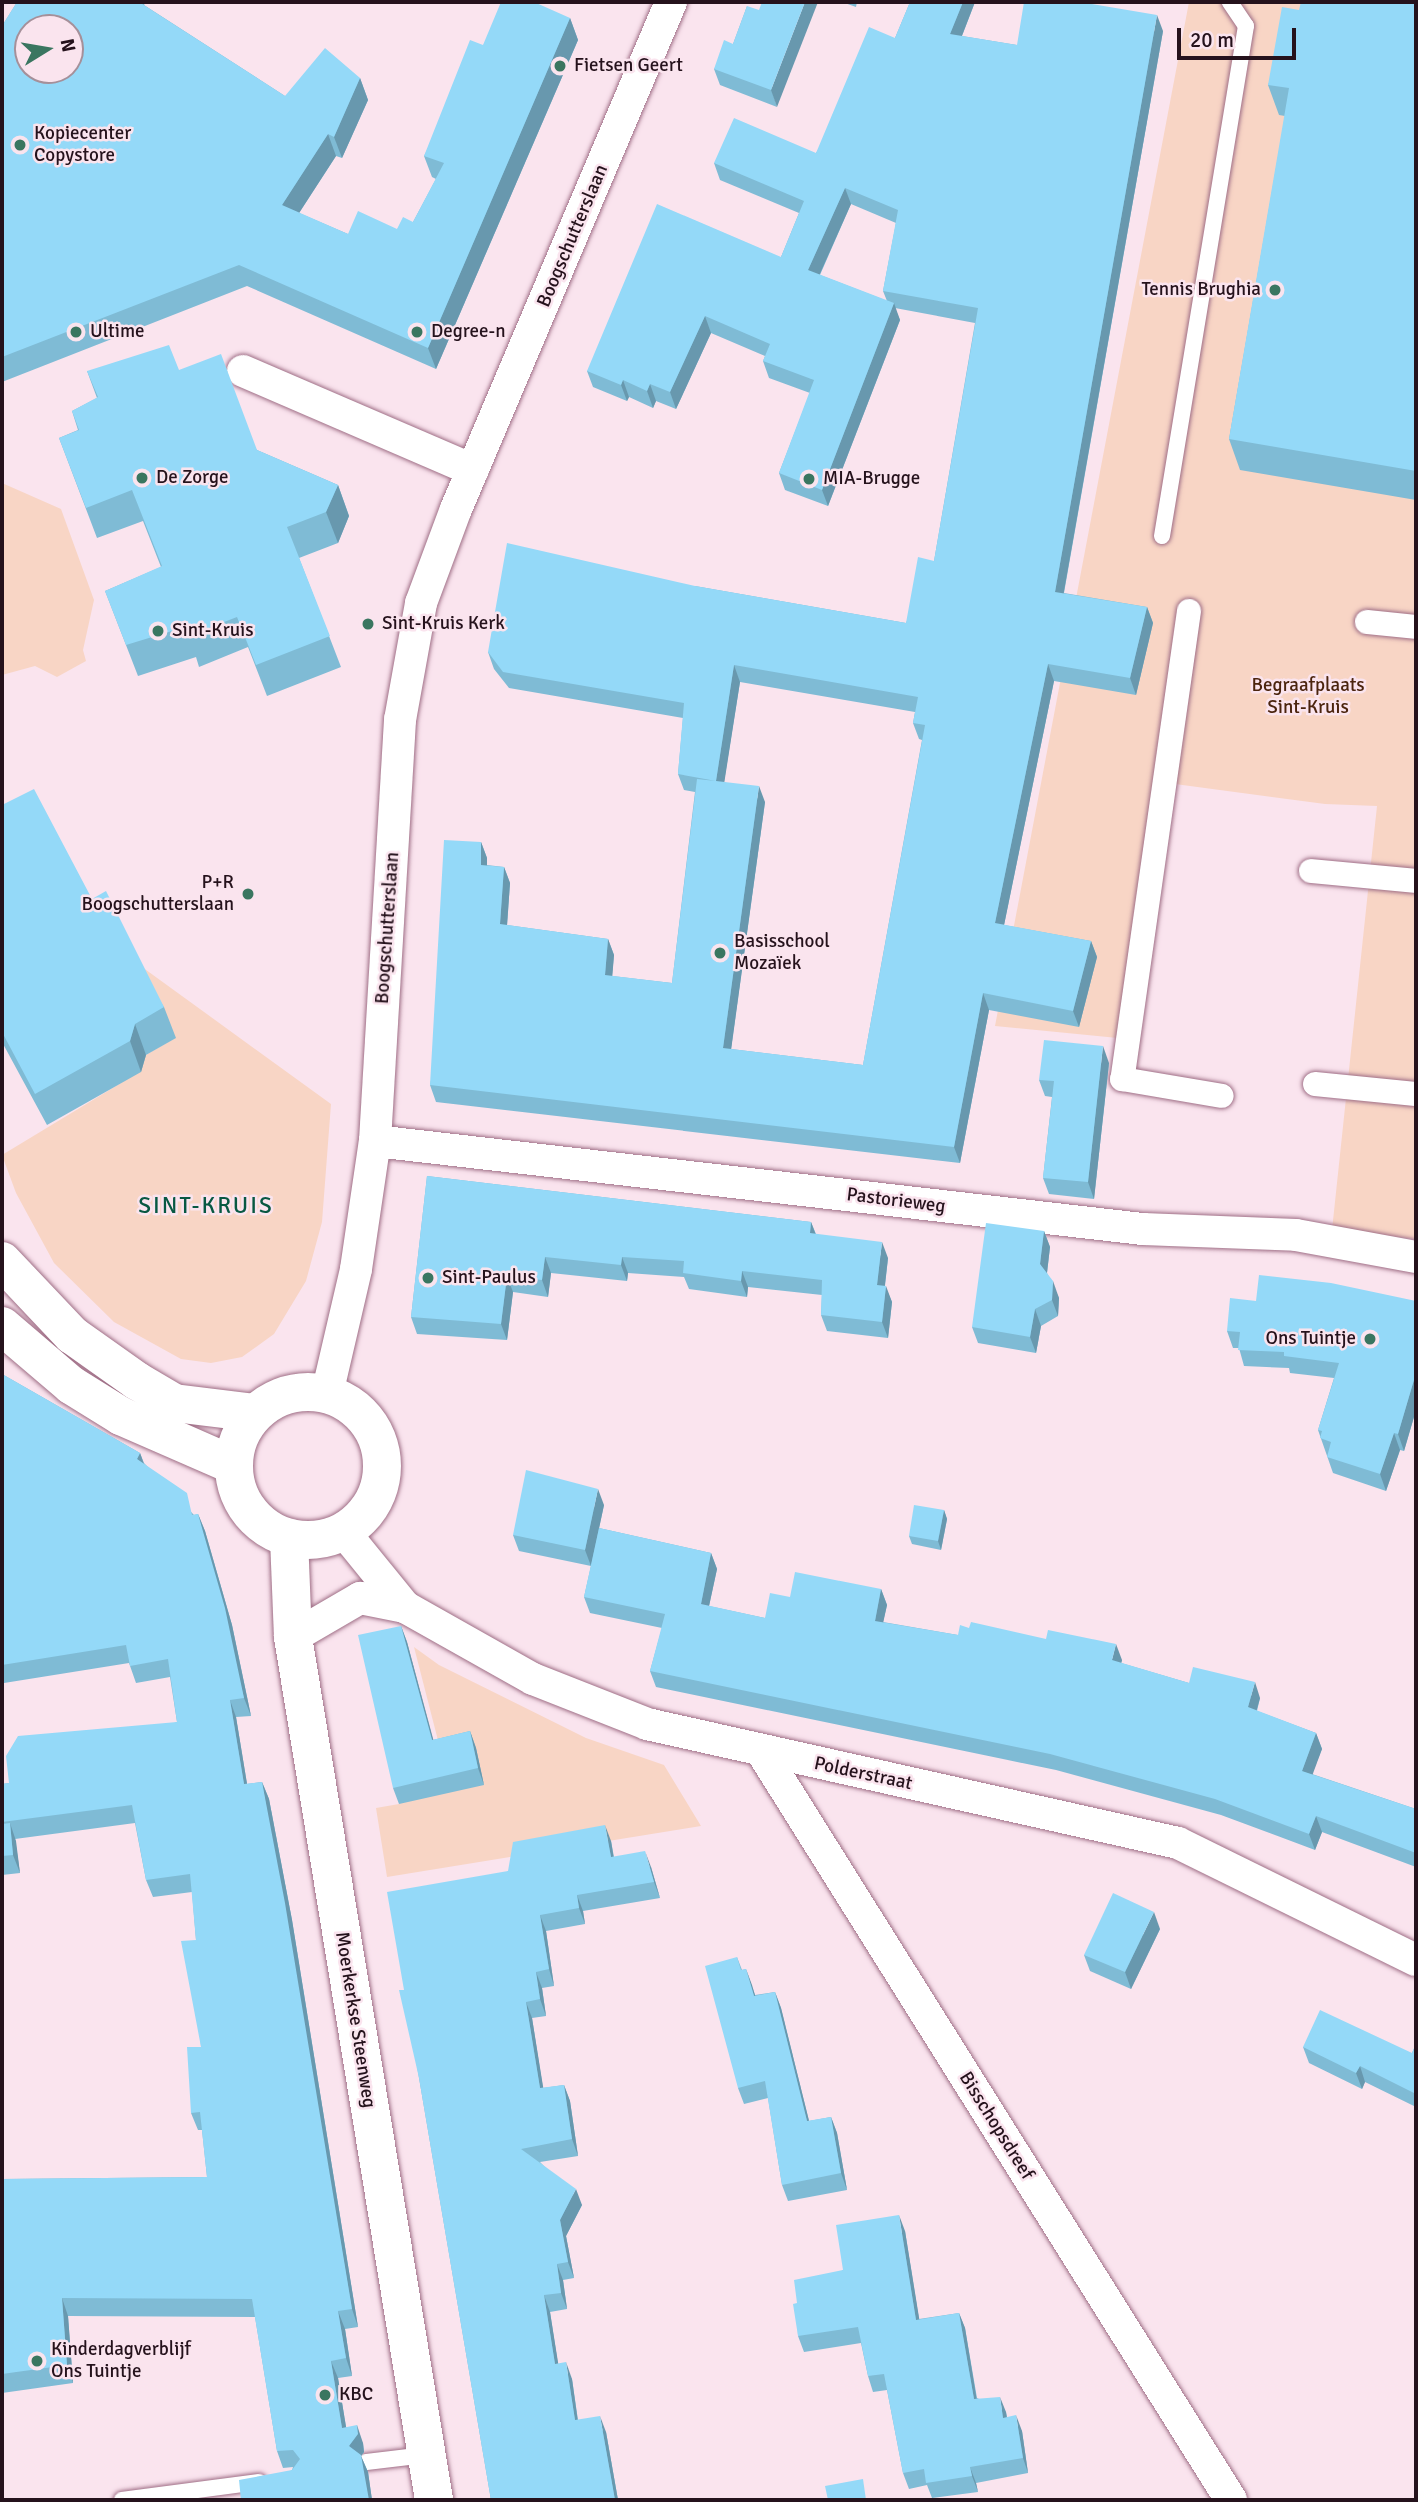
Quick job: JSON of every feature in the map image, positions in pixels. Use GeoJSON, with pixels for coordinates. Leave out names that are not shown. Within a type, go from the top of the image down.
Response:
{"type":"FeatureCollection","features":[{"type":"Feature","properties":{"kind":"street","name":"Boogschutterslaan"},"geometry":{"type":"LineString","coordinates":[[327,1394],[356,1269],[375,1141],[400,720],[422,603],[474,470],[671,2]]}},
{"type":"Feature","properties":{"kind":"street"},"geometry":{"type":"LineString","coordinates":[[243,371],[474,470]]}},
{"type":"Feature","properties":{"kind":"street"},"geometry":{"type":"LineString","coordinates":[[1189,611],[1122,1079],[1222,1096]]}},
{"type":"Feature","properties":{"kind":"street"},"geometry":{"type":"LineString","coordinates":[[1367,622],[1416,627]]}},
{"type":"Feature","properties":{"kind":"street"},"geometry":{"type":"LineString","coordinates":[[1311,871],[1416,881]]}},
{"type":"Feature","properties":{"kind":"street"},"geometry":{"type":"LineString","coordinates":[[1315,1084],[1416,1094]]}},
{"type":"Feature","properties":{"kind":"street","name":"Pastorieweg"},"geometry":{"type":"LineString","coordinates":[[375,1141],[1143,1229],[1296,1235],[1416,1257]]}},
{"type":"Feature","properties":{"kind":"street"},"geometry":{"type":"LineString","coordinates":[[2,1261],[72,1335],[137,1381],[174,1402],[255,1413]]}},
{"type":"Feature","properties":{"kind":"street"},"geometry":{"type":"LineString","coordinates":[[2,1326],[71,1385],[121,1416],[233,1465]]}},
{"type":"Feature","properties":{"kind":"street"},"geometry":{"type":"LineString","coordinates":[[289,1394],[327,1394],[362,1414],[380,1450],[382,1471],[376,1497],[362,1518],[344,1532],[316,1540],[289,1538],[269,1530],[251,1514],[238,1492],[233,1465],[240,1436],[255,1413],[289,1394]]}},
{"type":"Feature","properties":{"kind":"street","name":"Polderstraat"},"geometry":{"type":"LineString","coordinates":[[344,1532],[405,1607],[533,1679],[647,1724],[762,1752],[1178,1843],[1416,1960]]}},
{"type":"Feature","properties":{"kind":"street","name":"Moerkerkse Steenweg"},"geometry":{"type":"LineString","coordinates":[[289,1538],[293,1637],[434,2500]]}},
{"type":"Feature","properties":{"kind":"street"},"geometry":{"type":"LineString","coordinates":[[293,1637],[360,1598],[405,1607]]}},
{"type":"Feature","properties":{"kind":"street","name":"Bisschopsdreef"},"geometry":{"type":"LineString","coordinates":[[762,1752],[1231,2500]]}},
{"type":"Feature","properties":{"kind":"lane"},"geometry":{"type":"LineString","coordinates":[[1162,536],[1246,26],[1230,2]]}},
{"type":"Feature","properties":{"kind":"lane"},"geometry":{"type":"LineString","coordinates":[[366,2462],[426,2455]]}},
{"type":"Feature","properties":{"kind":"lane"},"geometry":{"type":"LineString","coordinates":[[122,2500],[283,2479]]}},
{"type":"Feature","properties":{"kind":"green space","name":"Begraafplaats Sint-Kruis"},"geometry":{"type":"Polygon","coordinates":[[[1189,2],[1416,2],[1416,1239],[1332,1230],[1377,806],[1325,804],[1175,784],[1138,1040],[995,1026],[1189,2]]]}},
{"type":"Feature","properties":{"kind":"green space"},"geometry":{"type":"Polygon","coordinates":[[[2,483],[61,509],[94,600],[83,650],[86,661],[57,677],[35,666],[2,675],[2,483]]]}},
{"type":"Feature","properties":{"kind":"green space"},"geometry":{"type":"Polygon","coordinates":[[[142,967],[331,1104],[322,1222],[306,1281],[274,1334],[242,1357],[211,1363],[181,1359],[114,1322],[54,1263],[16,1193],[2,1155],[121,1083],[146,1055],[175,1038],[142,967]]]}},
{"type":"Feature","properties":{"kind":"green space"},"geometry":{"type":"Polygon","coordinates":[[[414,1647],[439,1665],[586,1738],[664,1765],[701,1826],[387,1877],[376,1808],[399,1804],[442,1756],[414,1647]]]}},
{"type":"Feature","properties":{"kind":"building"},"geometry":{"type":"Polygon","coordinates":[[[17,2],[139,2],[285,96],[325,48],[360,78],[334,137],[328,134],[282,205],[348,234],[358,211],[397,229],[403,217],[413,222],[444,163],[424,156],[470,40],[483,45],[501,2],[534,2],[570,18],[428,348],[239,265],[2,357],[2,26],[17,2]]]}},
{"type":"Feature","properties":{"kind":"building"},"geometry":{"type":"Polygon","coordinates":[[[762,2],[805,2],[771,90],[714,69],[724,40],[733,44],[747,6],[759,10],[762,2]]]}},
{"type":"Feature","properties":{"kind":"building"},"geometry":{"type":"Polygon","coordinates":[[[910,2],[963,2],[950,34],[1017,45],[1024,2],[1080,2],[1157,15],[1055,592],[1147,607],[1130,678],[1048,664],[995,923],[1091,941],[1073,1011],[983,993],[954,1147],[430,1085],[444,840],[481,842],[481,865],[504,867],[500,924],[608,939],[605,975],[672,983],[697,779],[716,781],[678,774],[684,703],[503,672],[488,652],[507,543],[695,586],[906,623],[918,557],[934,561],[978,308],[883,291],[898,210],[845,188],[808,270],[894,303],[822,490],[779,473],[814,380],[763,361],[770,344],[705,316],[670,392],[650,384],[647,391],[623,380],[621,385],[587,371],[657,204],[781,257],[804,201],[714,163],[734,118],[816,153],[869,27],[895,38],[910,2]],[[734,665],[716,781],[759,786],[723,1048],[863,1065],[925,725],[913,723],[918,697],[734,665]]]}},
{"type":"Feature","properties":{"kind":"building"},"geometry":{"type":"Polygon","coordinates":[[[1301,2],[1416,2],[1416,471],[1229,439],[1289,88],[1268,85],[1282,7],[1299,10],[1301,2]]]}},
{"type":"Feature","properties":{"kind":"building"},"geometry":{"type":"Polygon","coordinates":[[[169,345],[179,370],[221,354],[257,450],[338,485],[326,512],[287,527],[330,636],[256,665],[237,617],[188,636],[185,627],[126,645],[105,591],[162,566],[132,490],[86,508],[59,438],[79,430],[72,411],[98,397],[87,371],[169,345]]]}},
{"type":"Feature","properties":{"kind":"building"},"geometry":{"type":"Polygon","coordinates":[[[34,789],[92,899],[106,891],[164,1007],[135,1024],[130,1041],[35,1094],[2,1032],[2,805],[34,789]]]}},
{"type":"Feature","properties":{"kind":"building"},"geometry":{"type":"Polygon","coordinates":[[[1044,1040],[1103,1046],[1088,1182],[1043,1178],[1054,1081],[1039,1080],[1044,1040]]]}},
{"type":"Feature","properties":{"kind":"building"},"geometry":{"type":"Polygon","coordinates":[[[427,1176],[811,1222],[810,1233],[882,1242],[877,1285],[886,1286],[882,1322],[821,1315],[822,1280],[742,1271],[741,1281],[683,1273],[684,1261],[622,1257],[621,1265],[545,1257],[542,1280],[507,1276],[501,1324],[411,1317],[427,1176]]]}},
{"type":"Feature","properties":{"kind":"building"},"geometry":{"type":"Polygon","coordinates":[[[986,1223],[1044,1231],[1040,1264],[1053,1281],[1052,1300],[1035,1309],[1030,1337],[972,1327],[986,1223]]]}},
{"type":"Feature","properties":{"kind":"building"},"geometry":{"type":"Polygon","coordinates":[[[1259,1275],[1331,1283],[1416,1301],[1416,1373],[1398,1434],[1394,1433],[1380,1474],[1327,1457],[1331,1442],[1320,1438],[1322,1431],[1318,1430],[1339,1363],[1284,1356],[1284,1352],[1238,1350],[1240,1332],[1227,1331],[1230,1298],[1256,1301],[1259,1275]]]}},
{"type":"Feature","properties":{"kind":"building"},"geometry":{"type":"Polygon","coordinates":[[[2,1374],[140,1453],[137,1459],[187,1493],[192,1515],[198,1514],[225,1608],[244,1698],[230,1700],[244,1784],[262,1782],[285,1903],[352,2309],[338,2311],[346,2358],[331,2361],[342,2428],[357,2425],[358,2434],[349,2446],[361,2455],[369,2500],[241,2500],[239,2480],[292,2470],[300,2459],[293,2450],[277,2451],[252,2299],[62,2298],[67,2365],[2,2374],[2,2179],[207,2177],[200,2112],[191,2113],[187,2047],[201,2047],[181,1941],[196,1940],[190,1874],[146,1880],[132,1805],[2,1822],[2,1784],[9,1783],[6,1756],[18,1736],[177,1722],[168,1659],[130,1666],[126,1645],[2,1665],[2,1374]]]}},
{"type":"Feature","properties":{"kind":"building"},"geometry":{"type":"Polygon","coordinates":[[[526,1470],[598,1489],[585,1550],[513,1535],[526,1470]]]}},
{"type":"Feature","properties":{"kind":"building"},"geometry":{"type":"Polygon","coordinates":[[[914,1505],[944,1510],[938,1541],[909,1536],[914,1505]]]}},
{"type":"Feature","properties":{"kind":"building"},"geometry":{"type":"Polygon","coordinates":[[[599,1528],[711,1553],[701,1604],[765,1618],[770,1593],[790,1597],[795,1572],[881,1589],[875,1621],[958,1635],[960,1625],[969,1628],[971,1622],[1046,1639],[1048,1630],[1116,1644],[1112,1660],[1189,1683],[1193,1667],[1255,1682],[1248,1707],[1316,1733],[1302,1771],[1416,1809],[1416,1853],[1316,1816],[1309,1834],[1215,1799],[1050,1754],[650,1671],[665,1614],[584,1597],[599,1528]]]}},
{"type":"Feature","properties":{"kind":"building"},"geometry":{"type":"Polygon","coordinates":[[[401,1626],[432,1740],[470,1731],[478,1768],[393,1788],[358,1635],[401,1626]]]}},
{"type":"Feature","properties":{"kind":"building"},"geometry":{"type":"Polygon","coordinates":[[[10,1823],[13,1855],[2,1856],[2,1824],[10,1823]]]}},
{"type":"Feature","properties":{"kind":"building"},"geometry":{"type":"Polygon","coordinates":[[[605,1825],[611,1857],[645,1851],[654,1882],[577,1895],[579,1908],[540,1915],[549,1969],[536,1972],[540,1999],[526,2002],[540,2088],[564,2085],[572,2139],[521,2149],[576,2189],[560,2220],[568,2262],[557,2264],[561,2293],[544,2295],[555,2364],[566,2362],[575,2420],[600,2416],[615,2500],[491,2500],[419,2078],[399,1990],[404,1990],[387,1892],[508,1871],[513,1842],[605,1825]]]}},
{"type":"Feature","properties":{"kind":"building"},"geometry":{"type":"Polygon","coordinates":[[[1113,1893],[1154,1912],[1125,1972],[1084,1955],[1113,1893]]]}},
{"type":"Feature","properties":{"kind":"building"},"geometry":{"type":"Polygon","coordinates":[[[737,1957],[741,1970],[746,1969],[754,1996],[775,1992],[807,2121],[831,2117],[841,2173],[782,2185],[765,2081],[738,2088],[705,1966],[737,1957]]]}},
{"type":"Feature","properties":{"kind":"building"},"geometry":{"type":"Polygon","coordinates":[[[1320,2010],[1412,2053],[1416,2044],[1416,2094],[1360,2066],[1356,2073],[1303,2047],[1320,2010]]]}},
{"type":"Feature","properties":{"kind":"building"},"geometry":{"type":"Polygon","coordinates":[[[899,2215],[916,2320],[959,2313],[974,2399],[1000,2397],[1003,2418],[1016,2415],[1023,2458],[970,2467],[972,2476],[926,2483],[924,2469],[903,2473],[884,2374],[868,2376],[858,2327],[798,2336],[793,2304],[797,2303],[794,2280],[843,2270],[836,2225],[899,2215]]]}},
{"type":"Feature","properties":{"kind":"building"},"geometry":{"type":"Polygon","coordinates":[[[863,2479],[866,2500],[828,2500],[825,2486],[863,2479]]]}},
{"type":"Feature","properties":{"kind":"place","name":"Fietsen Geert"},"geometry":{"type":"Point","coordinates":[560,66]}},
{"type":"Feature","properties":{"kind":"place","name":"Kopiecenter Copystore"},"geometry":{"type":"Point","coordinates":[20,145]}},
{"type":"Feature","properties":{"kind":"place","name":"Tennis Brughia"},"geometry":{"type":"Point","coordinates":[1275,290]}},
{"type":"Feature","properties":{"kind":"place","name":"Ultime"},"geometry":{"type":"Point","coordinates":[76,332]}},
{"type":"Feature","properties":{"kind":"place","name":"Degree-n"},"geometry":{"type":"Point","coordinates":[417,332]}},
{"type":"Feature","properties":{"kind":"place","name":"De Zorge"},"geometry":{"type":"Point","coordinates":[142,478]}},
{"type":"Feature","properties":{"kind":"place","name":"MIA-Brugge"},"geometry":{"type":"Point","coordinates":[809,479]}},
{"type":"Feature","properties":{"kind":"place","name":"Sint-Kruis Kerk"},"geometry":{"type":"Point","coordinates":[368,624]}},
{"type":"Feature","properties":{"kind":"place","name":"Sint-Kruis"},"geometry":{"type":"Point","coordinates":[158,631]}},
{"type":"Feature","properties":{"kind":"place","name":"P+R Boogschutterslaan"},"geometry":{"type":"Point","coordinates":[248,894]}},
{"type":"Feature","properties":{"kind":"place","name":"Basisschool Mozaïek"},"geometry":{"type":"Point","coordinates":[720,953]}},
{"type":"Feature","properties":{"kind":"place","name":"Sint-Paulus"},"geometry":{"type":"Point","coordinates":[428,1278]}},
{"type":"Feature","properties":{"kind":"place","name":"Ons Tuintje"},"geometry":{"type":"Point","coordinates":[1370,1339]}},
{"type":"Feature","properties":{"kind":"place","name":"Kinderdagverblijf Ons Tuintje"},"geometry":{"type":"Point","coordinates":[37,2361]}},
{"type":"Feature","properties":{"kind":"place","name":"KBC"},"geometry":{"type":"Point","coordinates":[325,2395]}},
{"type":"Feature","properties":{"kind":"district","name":"SINT-KRUIS"},"geometry":{"type":"Point","coordinates":[206,1206]}}]}
